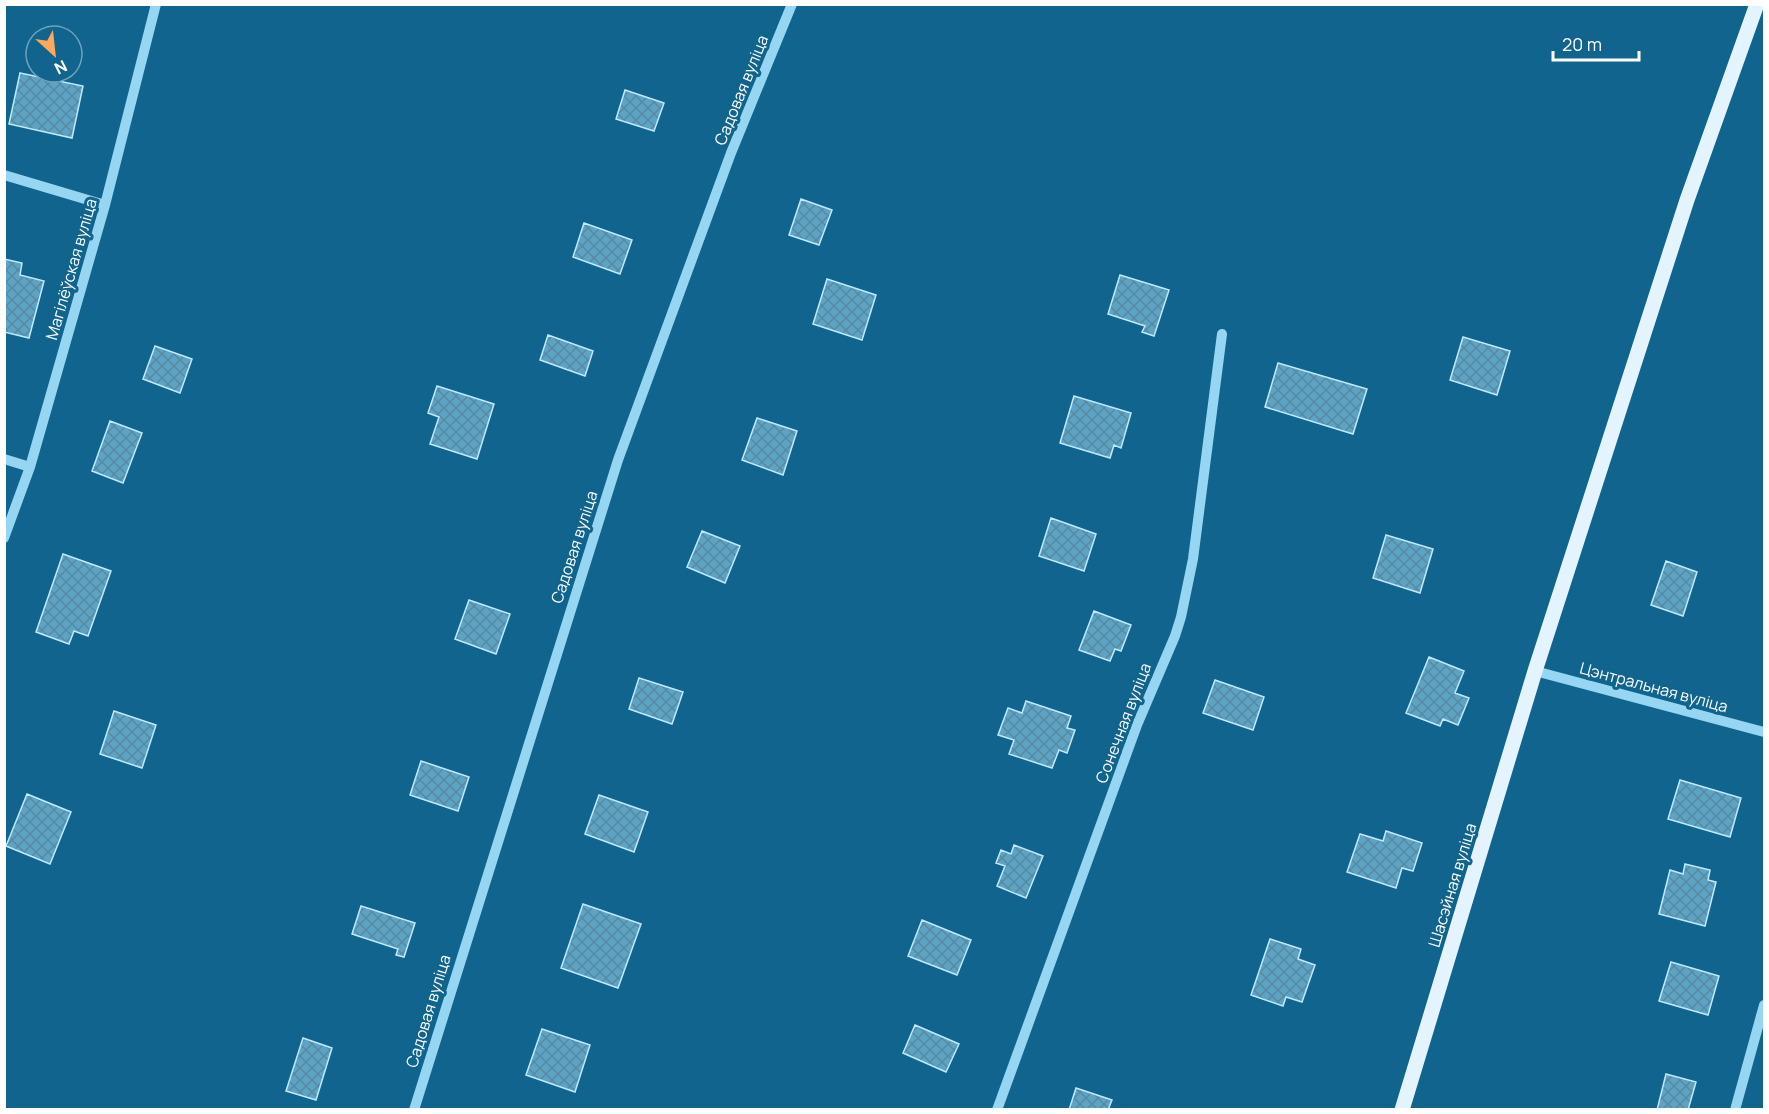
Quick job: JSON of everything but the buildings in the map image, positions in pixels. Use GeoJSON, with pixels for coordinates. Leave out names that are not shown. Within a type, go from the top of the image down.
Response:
{"type":"FeatureCollection","features":[{"type":"Feature","properties":{"kind":"main road","name":"Шасэйная вуліца"},"geometry":{"type":"LineString","coordinates":[[1402,1110],[1535,671],[1687,200],[1757,4]]}},
{"type":"Feature","properties":{"kind":"street","name":"Магілёўская вуліца"},"geometry":{"type":"LineString","coordinates":[[4,538],[30,467],[105,205],[156,4]]}},
{"type":"Feature","properties":{"kind":"street","name":"Садовая вуліца"},"geometry":{"type":"LineString","coordinates":[[414,1110],[618,460],[731,153],[792,4]]}},
{"type":"Feature","properties":{"kind":"street"},"geometry":{"type":"LineString","coordinates":[[4,175],[105,205]]}},
{"type":"Feature","properties":{"kind":"street","name":"Сонечная вуліца"},"geometry":{"type":"LineString","coordinates":[[997,1110],[1133,736],[1181,617],[1193,559],[1222,334]]}},
{"type":"Feature","properties":{"kind":"street"},"geometry":{"type":"LineString","coordinates":[[4,459],[30,467]]}},
{"type":"Feature","properties":{"kind":"street","name":"Цэнтральная вуліца"},"geometry":{"type":"LineString","coordinates":[[1535,671],[1764,732]]}},
{"type":"Feature","properties":{"kind":"street"},"geometry":{"type":"LineString","coordinates":[[1735,1110],[1764,1005]]}}]}
